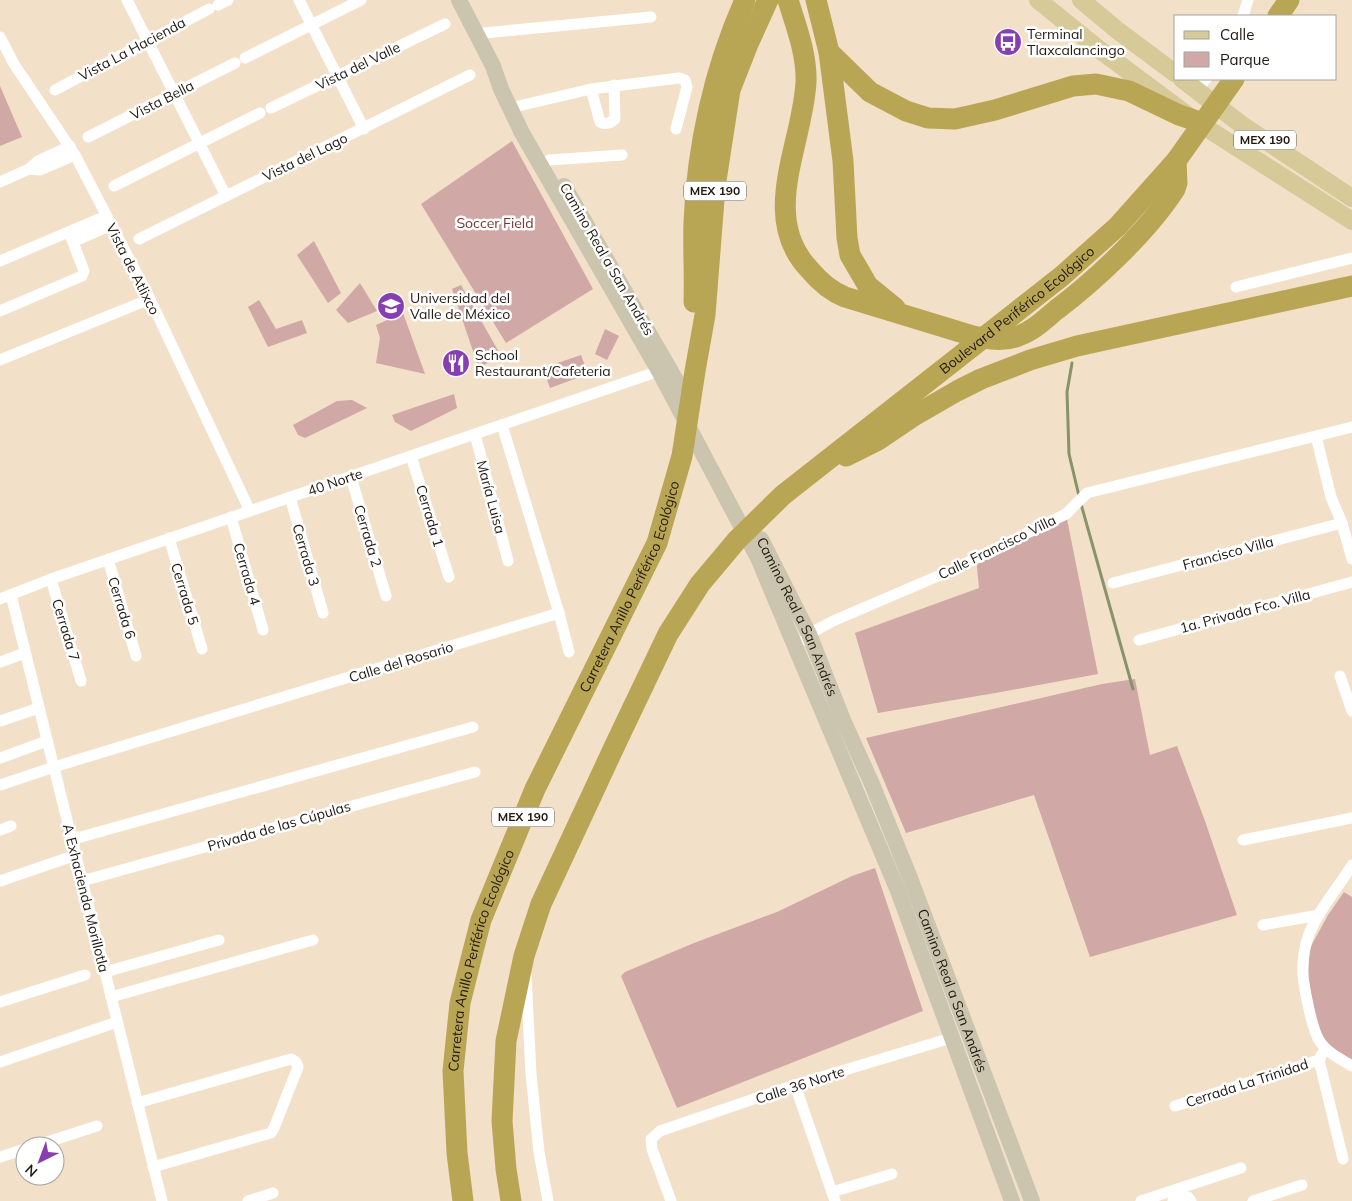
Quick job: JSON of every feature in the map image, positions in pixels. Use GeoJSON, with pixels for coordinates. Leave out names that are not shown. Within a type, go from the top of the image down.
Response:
{"type":"FeatureCollection","features":[{"type":"Feature","properties":{"kind":"highway"},"geometry":{"type":"LineString","coordinates":[[694,380],[693,244],[698,169],[707,117],[718,73],[745,0]]}},
{"type":"Feature","properties":{"kind":"highway"},"geometry":{"type":"LineString","coordinates":[[788,0],[800,40],[806,82],[784,202],[787,228],[793,247],[806,267],[828,288],[855,301],[901,313],[973,336],[1010,339],[1028,332],[1079,293],[1162,207],[1175,190],[1177,183],[1176,161]]}},
{"type":"Feature","properties":{"kind":"highway"},"geometry":{"type":"LineString","coordinates":[[816,0],[829,52],[843,161],[847,238],[850,255],[868,286],[901,313]]}},
{"type":"Feature","properties":{"kind":"highway"},"geometry":{"type":"LineString","coordinates":[[1279,15],[1289,0]]}},
{"type":"Feature","properties":{"kind":"highway","name":"MEX 190"},"geometry":{"type":"LineString","coordinates":[[694,380],[705,315],[716,187],[730,90],[748,44],[768,1]]}},
{"type":"Feature","properties":{"kind":"highway"},"geometry":{"type":"LineString","coordinates":[[829,52],[870,92],[906,111],[928,118],[955,119],[968,117],[1073,86],[1096,84],[1129,91],[1192,130]]}},
{"type":"Feature","properties":{"kind":"highway","name":"Boulevard Periférico Ecológico"},"geometry":{"type":"LineString","coordinates":[[524,956],[541,904],[668,634],[700,584],[737,540],[766,511],[824,462],[1062,276],[1118,226],[1176,161],[1192,130],[1233,80]]}},
{"type":"Feature","properties":{"kind":"highway"},"geometry":{"type":"LineString","coordinates":[[824,462],[863,448],[957,390],[1030,360],[1078,346],[1352,286]]}},
{"type":"Feature","properties":{"kind":"highway","name":"Carretera Anillo Periférico Ecológico"},"geometry":{"type":"LineString","coordinates":[[463,1201],[457,1153],[453,1071],[460,1003],[481,920],[535,789],[657,543],[682,456],[694,380]]}},
{"type":"Feature","properties":{"kind":"highway"},"geometry":{"type":"LineString","coordinates":[[511,1201],[502,1121],[506,1050],[512,1007],[524,956]]}},
{"type":"Feature","properties":{"kind":"main road","name":"Camino Real a San Andrés"},"geometry":{"type":"LineString","coordinates":[[459,0],[493,66],[511,88],[522,133],[665,369],[758,558],[898,891],[1012,1201]]}},
{"type":"Feature","properties":{"kind":"main road","name":"MEX 190"},"geometry":{"type":"LineString","coordinates":[[1038,0],[1100,50],[1192,130],[1352,221]]}},
{"type":"Feature","properties":{"kind":"main road"},"geometry":{"type":"LineString","coordinates":[[1082,0],[1117,30],[1174,73]]}},
{"type":"Feature","properties":{"kind":"main road"},"geometry":{"type":"LineString","coordinates":[[1100,50],[1117,30]]}},
{"type":"Feature","properties":{"kind":"main road","name":"MEX 190"},"geometry":{"type":"LineString","coordinates":[[1185,80],[1202,85],[1242,124],[1352,198]]}},
{"type":"Feature","properties":{"kind":"main road","name":"Camino Real a San Andrés"},"geometry":{"type":"LineString","coordinates":[[516,107],[582,214],[665,369],[769,555],[808,634],[910,878],[1032,1201]]}},
{"type":"Feature","properties":{"kind":"main road"},"geometry":{"type":"LineString","coordinates":[[857,794],[872,784]]}},
{"type":"Feature","properties":{"kind":"main road"},"geometry":{"type":"LineString","coordinates":[[1002,1174],[1020,1167]]}},
{"type":"Feature","properties":{"kind":"street"},"geometry":{"type":"LineString","coordinates":[[127,0],[226,196]]}},
{"type":"Feature","properties":{"kind":"street"},"geometry":{"type":"LineString","coordinates":[[300,0],[364,129]]}},
{"type":"Feature","properties":{"kind":"street","name":"Vista Bella"},"geometry":{"type":"LineString","coordinates":[[88,137],[361,0]]}},
{"type":"Feature","properties":{"kind":"street"},"geometry":{"type":"LineString","coordinates":[[1243,15],[1248,0]]}},
{"type":"Feature","properties":{"kind":"street","name":"Vista La Hacienda"},"geometry":{"type":"LineString","coordinates":[[55,90],[218,5]]}},
{"type":"Feature","properties":{"kind":"street"},"geometry":{"type":"LineString","coordinates":[[476,32],[483,34],[652,17]]}},
{"type":"Feature","properties":{"kind":"street","name":"Vista del Valle"},"geometry":{"type":"LineString","coordinates":[[271,108],[445,24]]}},
{"type":"Feature","properties":{"kind":"street","name":"Vista de Atlixco"},"geometry":{"type":"LineString","coordinates":[[0,37],[14,64],[72,151],[109,221],[150,300],[250,511]]}},
{"type":"Feature","properties":{"kind":"street","name":"Vista del Lago"},"geometry":{"type":"LineString","coordinates":[[140,239],[470,76]]}},
{"type":"Feature","properties":{"kind":"street"},"geometry":{"type":"LineString","coordinates":[[516,107],[591,89],[679,78],[686,80],[687,87],[676,129]]}},
{"type":"Feature","properties":{"kind":"street"},"geometry":{"type":"LineString","coordinates":[[591,89],[600,122],[603,124],[615,119],[614,85]]}},
{"type":"Feature","properties":{"kind":"street"},"geometry":{"type":"LineString","coordinates":[[114,186],[260,113]]}},
{"type":"Feature","properties":{"kind":"street"},"geometry":{"type":"LineString","coordinates":[[0,182],[30,169],[38,161],[72,151]]}},
{"type":"Feature","properties":{"kind":"street"},"geometry":{"type":"LineString","coordinates":[[548,160],[622,155]]}},
{"type":"Feature","properties":{"kind":"street"},"geometry":{"type":"LineString","coordinates":[[0,261],[71,237],[109,221]]}},
{"type":"Feature","properties":{"kind":"street"},"geometry":{"type":"LineString","coordinates":[[0,311],[82,276],[84,271],[71,237]]}},
{"type":"Feature","properties":{"kind":"street"},"geometry":{"type":"LineString","coordinates":[[1236,287],[1352,258]]}},
{"type":"Feature","properties":{"kind":"street"},"geometry":{"type":"LineString","coordinates":[[0,360],[150,300]]}},
{"type":"Feature","properties":{"kind":"street","name":"40 Norte"},"geometry":{"type":"LineString","coordinates":[[5,597],[108,559],[665,369]]}},
{"type":"Feature","properties":{"kind":"street"},"geometry":{"type":"LineString","coordinates":[[502,425],[569,652]]}},
{"type":"Feature","properties":{"kind":"street","name":"Calle Francisco Villa"},"geometry":{"type":"LineString","coordinates":[[808,634],[847,615],[952,570],[1066,514],[1087,493],[1352,427]]}},
{"type":"Feature","properties":{"kind":"street","name":"María Luisa"},"geometry":{"type":"LineString","coordinates":[[475,434],[508,561]]}},
{"type":"Feature","properties":{"kind":"street"},"geometry":{"type":"LineString","coordinates":[[1316,436],[1332,497],[1352,559]]}},
{"type":"Feature","properties":{"kind":"street","name":"Cerrada 1"},"geometry":{"type":"LineString","coordinates":[[411,456],[449,577]]}},
{"type":"Feature","properties":{"kind":"street","name":"Cerrada 2"},"geometry":{"type":"LineString","coordinates":[[351,476],[386,596]]}},
{"type":"Feature","properties":{"kind":"street","name":"Cerrada 3"},"geometry":{"type":"LineString","coordinates":[[290,497],[323,613]]}},
{"type":"Feature","properties":{"kind":"street","name":"Cerrada 4"},"geometry":{"type":"LineString","coordinates":[[231,517],[263,630]]}},
{"type":"Feature","properties":{"kind":"street","name":"Francisco Villa"},"geometry":{"type":"LineString","coordinates":[[1113,583],[1342,524]]}},
{"type":"Feature","properties":{"kind":"street","name":"Cerrada 5"},"geometry":{"type":"LineString","coordinates":[[169,538],[202,649]]}},
{"type":"Feature","properties":{"kind":"street","name":"Cerrada 6"},"geometry":{"type":"LineString","coordinates":[[108,559],[136,656]]}},
{"type":"Feature","properties":{"kind":"street","name":"Cerrada 7"},"geometry":{"type":"LineString","coordinates":[[51,579],[81,681]]}},
{"type":"Feature","properties":{"kind":"street","name":"1a. Privada Fco. Villa"},"geometry":{"type":"LineString","coordinates":[[1139,640],[1352,582]]}},
{"type":"Feature","properties":{"kind":"street","name":"A Exhacienda Morillotla"},"geometry":{"type":"LineString","coordinates":[[5,597],[25,653],[162,1201]]}},
{"type":"Feature","properties":{"kind":"street","name":"Calle del Rosario"},"geometry":{"type":"LineString","coordinates":[[0,785],[559,614]]}},
{"type":"Feature","properties":{"kind":"street"},"geometry":{"type":"LineString","coordinates":[[797,651],[808,634]]}},
{"type":"Feature","properties":{"kind":"street"},"geometry":{"type":"LineString","coordinates":[[0,662],[25,653]]}},
{"type":"Feature","properties":{"kind":"street"},"geometry":{"type":"LineString","coordinates":[[1340,676],[1352,711]]}},
{"type":"Feature","properties":{"kind":"street"},"geometry":{"type":"LineString","coordinates":[[0,720],[39,708]]}},
{"type":"Feature","properties":{"kind":"street"},"geometry":{"type":"LineString","coordinates":[[71,838],[473,727]]}},
{"type":"Feature","properties":{"kind":"street"},"geometry":{"type":"LineString","coordinates":[[0,758],[47,740]]}},
{"type":"Feature","properties":{"kind":"street","name":"Privada de las Cúpulas"},"geometry":{"type":"LineString","coordinates":[[82,881],[476,772]]}},
{"type":"Feature","properties":{"kind":"street"},"geometry":{"type":"LineString","coordinates":[[1243,840],[1352,818]]}},
{"type":"Feature","properties":{"kind":"street"},"geometry":{"type":"LineString","coordinates":[[0,881],[76,855]]}},
{"type":"Feature","properties":{"kind":"street"},"geometry":{"type":"LineString","coordinates":[[1352,866],[1348,882],[1319,915],[1309,934],[1304,951],[1303,971],[1313,1028],[1319,1040],[1326,1049],[1352,1066]]}},
{"type":"Feature","properties":{"kind":"street"},"geometry":{"type":"LineString","coordinates":[[1263,925],[1319,915]]}},
{"type":"Feature","properties":{"kind":"street"},"geometry":{"type":"LineString","coordinates":[[105,972],[220,940]]}},
{"type":"Feature","properties":{"kind":"street"},"geometry":{"type":"LineString","coordinates":[[111,998],[313,940]]}},
{"type":"Feature","properties":{"kind":"street"},"geometry":{"type":"LineString","coordinates":[[524,956],[528,989],[531,1074],[548,1201]]}},
{"type":"Feature","properties":{"kind":"street"},"geometry":{"type":"LineString","coordinates":[[0,1002],[85,975]]}},
{"type":"Feature","properties":{"kind":"street"},"geometry":{"type":"LineString","coordinates":[[0,1062],[117,1022]]}},
{"type":"Feature","properties":{"kind":"street","name":"Calle 36 Norte"},"geometry":{"type":"LineString","coordinates":[[671,1201],[652,1149],[651,1139],[660,1131],[795,1085],[951,1038]]}},
{"type":"Feature","properties":{"kind":"street"},"geometry":{"type":"LineString","coordinates":[[1326,1049],[1319,1060],[1344,1159]]}},
{"type":"Feature","properties":{"kind":"street"},"geometry":{"type":"LineString","coordinates":[[138,1103],[291,1060],[296,1062],[298,1067],[271,1133],[154,1167]]}},
{"type":"Feature","properties":{"kind":"street","name":"Cerrada La Trinidad"},"geometry":{"type":"LineString","coordinates":[[1175,1106],[1319,1060]]}},
{"type":"Feature","properties":{"kind":"street"},"geometry":{"type":"LineString","coordinates":[[795,1085],[833,1196],[892,1174]]}},
{"type":"Feature","properties":{"kind":"street"},"geometry":{"type":"LineString","coordinates":[[65,1136],[97,1126]]}},
{"type":"Feature","properties":{"kind":"street"},"geometry":{"type":"LineString","coordinates":[[0,1157],[15,1152]]}},
{"type":"Feature","properties":{"kind":"street"},"geometry":{"type":"LineString","coordinates":[[1141,1201],[1241,1168]]}},
{"type":"Feature","properties":{"kind":"street"},"geometry":{"type":"LineString","coordinates":[[1253,1201],[1302,1185]]}},
{"type":"Feature","properties":{"kind":"street"},"geometry":{"type":"LineString","coordinates":[[248,1201],[272,1194]]}},
{"type":"Feature","properties":{"kind":"street"},"geometry":{"type":"LineString","coordinates":[[1173,1201],[1188,1197],[1191,1201]]}},
{"type":"Feature","properties":{"kind":"green space"},"geometry":{"type":"Polygon","coordinates":[[[0,86],[22,137],[0,146],[0,86]]]}},
{"type":"Feature","properties":{"kind":"green space","name":"Soccer Field"},"geometry":{"type":"Polygon","coordinates":[[[512,141],[593,289],[506,343],[421,204],[512,141]]]}},
{"type":"Feature","properties":{"kind":"green space"},"geometry":{"type":"Polygon","coordinates":[[[314,241],[341,293],[328,303],[297,255],[314,241]]]}},
{"type":"Feature","properties":{"kind":"green space"},"geometry":{"type":"Polygon","coordinates":[[[360,283],[377,311],[348,323],[336,310],[360,283]]]}},
{"type":"Feature","properties":{"kind":"green space"},"geometry":{"type":"Polygon","coordinates":[[[461,285],[500,354],[479,369],[452,289],[461,285]]]}},
{"type":"Feature","properties":{"kind":"green space"},"geometry":{"type":"Polygon","coordinates":[[[259,300],[276,329],[302,320],[307,333],[268,347],[248,307],[259,300]]]}},
{"type":"Feature","properties":{"kind":"green space"},"geometry":{"type":"Polygon","coordinates":[[[403,313],[425,374],[376,363],[380,338],[376,325],[403,313]]]}},
{"type":"Feature","properties":{"kind":"green space"},"geometry":{"type":"Polygon","coordinates":[[[605,329],[619,336],[607,360],[595,354],[605,329]]]}},
{"type":"Feature","properties":{"kind":"green space"},"geometry":{"type":"Polygon","coordinates":[[[581,355],[588,374],[550,388],[543,368],[581,355]]]}},
{"type":"Feature","properties":{"kind":"green space"},"geometry":{"type":"Polygon","coordinates":[[[454,394],[457,408],[411,431],[395,422],[392,415],[454,394]]]}},
{"type":"Feature","properties":{"kind":"green space"},"geometry":{"type":"Polygon","coordinates":[[[352,400],[367,408],[305,438],[298,435],[293,425],[337,401],[352,400]]]}},
{"type":"Feature","properties":{"kind":"green space"},"geometry":{"type":"Polygon","coordinates":[[[1066,514],[1098,674],[878,713],[855,633],[979,588],[976,557],[1066,514]]]}},
{"type":"Feature","properties":{"kind":"green space"},"geometry":{"type":"Polygon","coordinates":[[[1135,679],[1150,755],[1177,746],[1237,915],[1090,957],[1034,795],[906,833],[866,738],[1102,684],[1135,679]]]}},
{"type":"Feature","properties":{"kind":"green space"},"geometry":{"type":"Polygon","coordinates":[[[875,868],[923,1011],[677,1108],[621,976],[625,972],[694,943],[777,912],[852,876],[875,868]]]}},
{"type":"Feature","properties":{"kind":"green space"},"geometry":{"type":"Polygon","coordinates":[[[1344,892],[1352,897],[1352,1060],[1325,1043],[1318,1031],[1307,972],[1310,948],[1328,915],[1344,892]]]}},
{"type":"Feature","properties":{"kind":"waterway"},"geometry":{"type":"LineString","coordinates":[[1072,363],[1067,392],[1069,454],[1079,496]]}},
{"type":"Feature","properties":{"kind":"waterway"},"geometry":{"type":"LineString","coordinates":[[1081,504],[1133,689]]}},
{"type":"Feature","properties":{"kind":"place","name":"Terminal Tlaxcalancingo"},"geometry":{"type":"Point","coordinates":[1008,42]}},
{"type":"Feature","properties":{"kind":"place","name":"Universidad del Valle de México"},"geometry":{"type":"Point","coordinates":[391,306]}},
{"type":"Feature","properties":{"kind":"place","name":"School Restaurant/Cafeteria"},"geometry":{"type":"Point","coordinates":[456,363]}}]}
